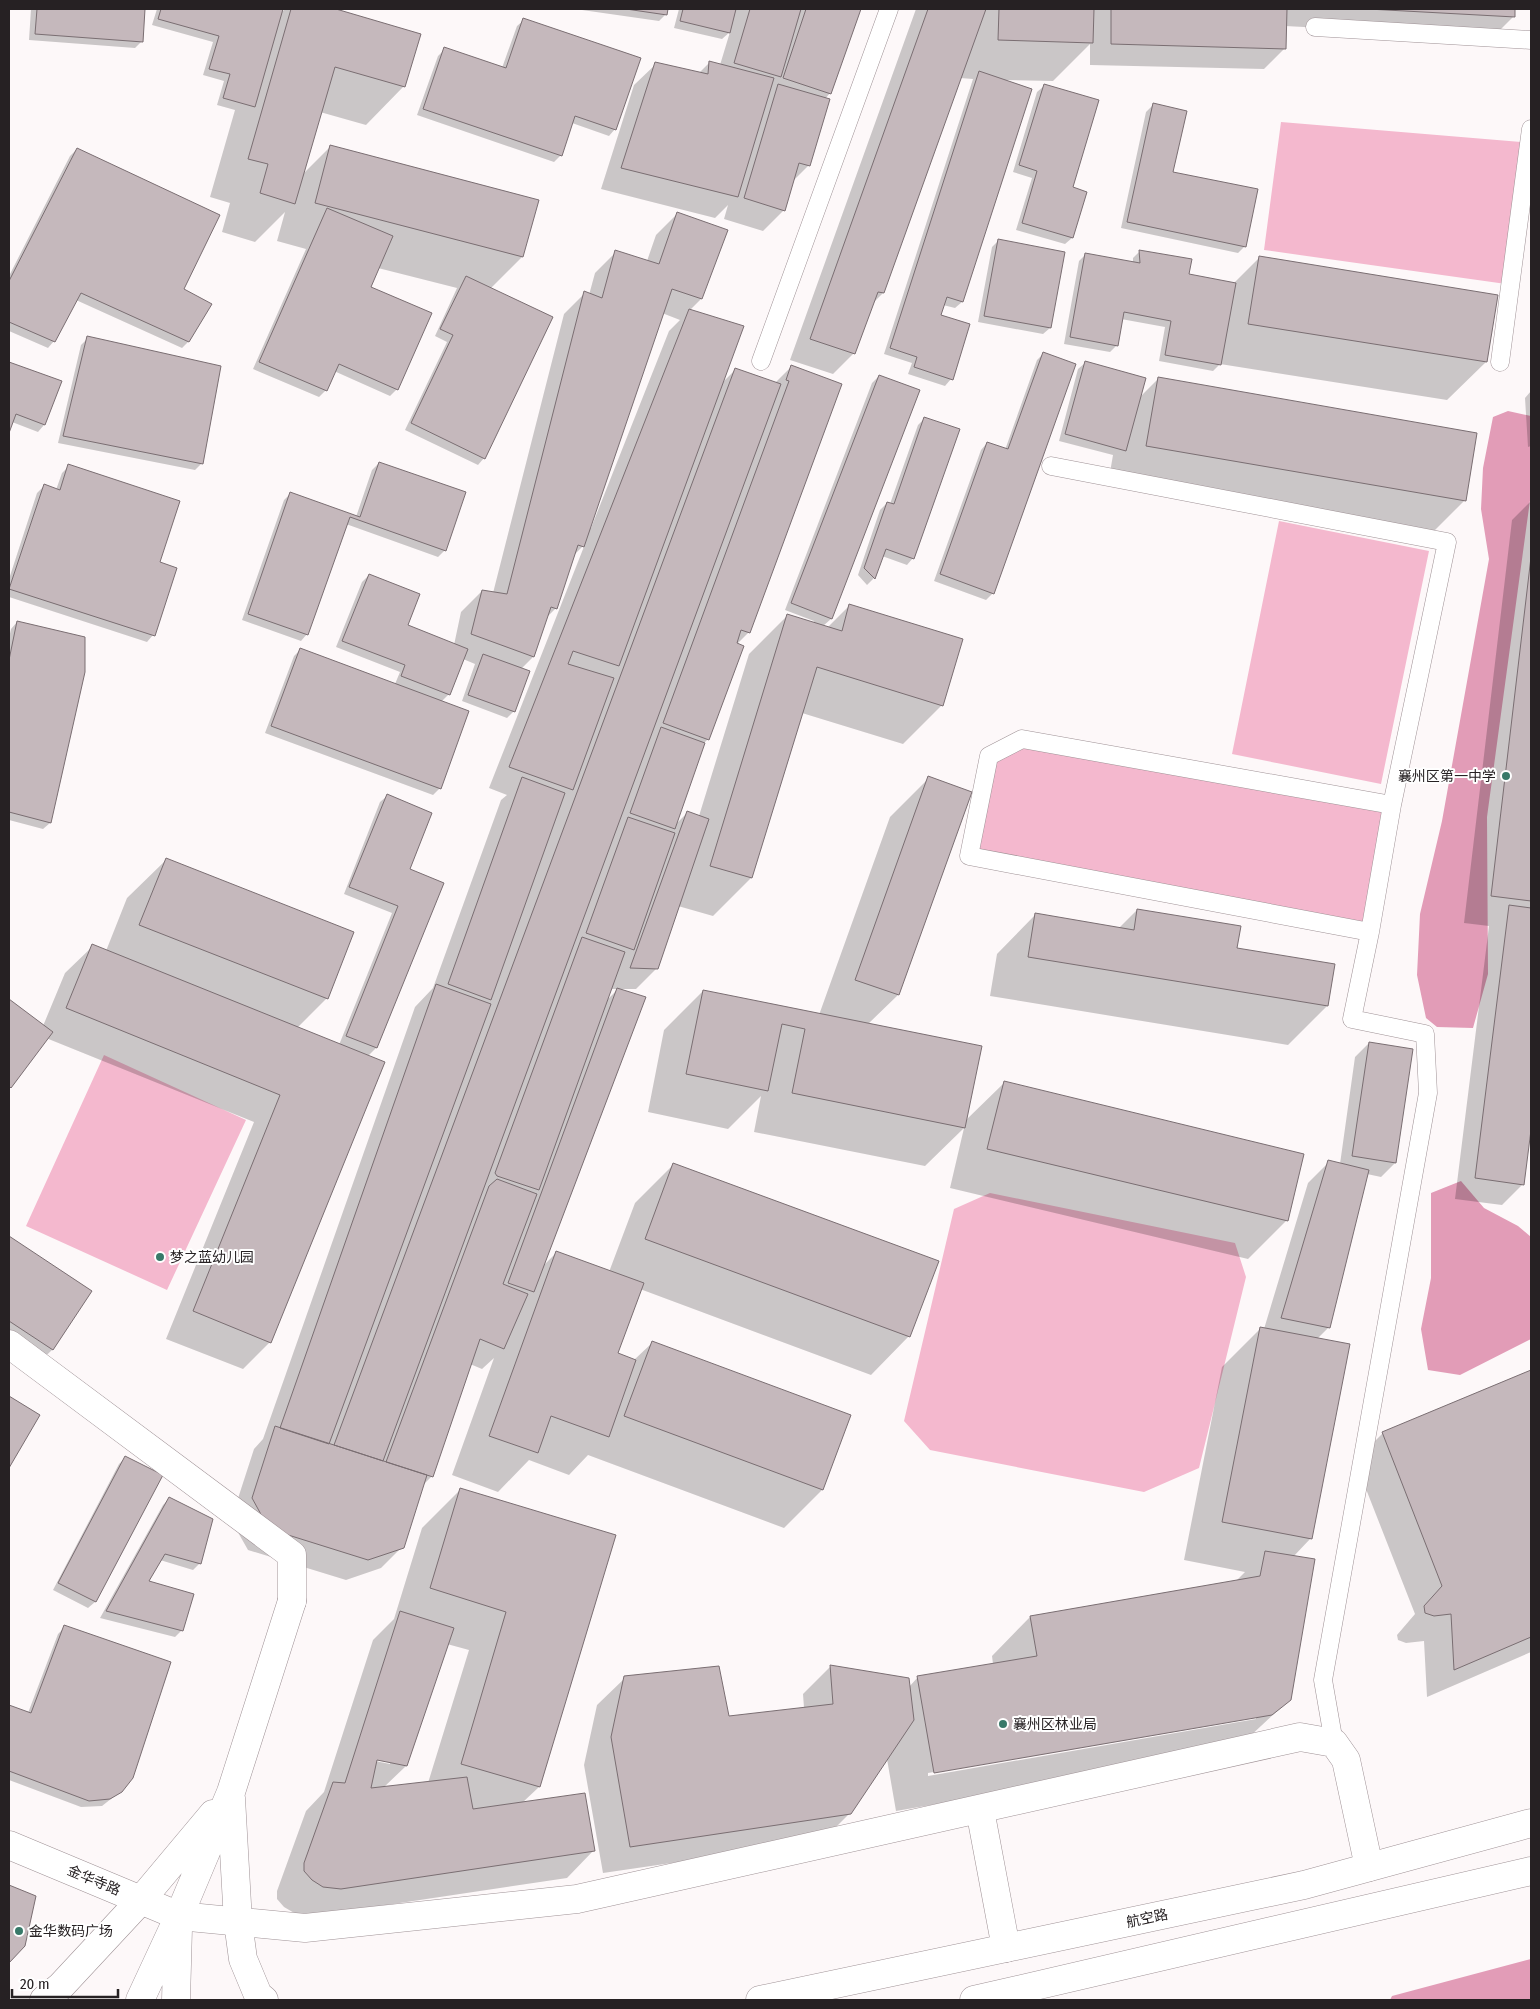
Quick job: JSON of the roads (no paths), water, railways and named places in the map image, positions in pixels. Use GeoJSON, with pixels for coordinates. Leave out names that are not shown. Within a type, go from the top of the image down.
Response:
{"type":"FeatureCollection","features":[{"type":"Feature","properties":{"kind":"street"},"geometry":{"type":"LineString","coordinates":[[9,1344],[292,1555],[292,1601],[231,1792],[179,1916],[140,2000]]}},
{"type":"Feature","properties":{"kind":"street","name":"金华寺路"},"geometry":{"type":"LineString","coordinates":[[9,1845],[179,1916],[305,1928],[577,1899],[1300,1738],[1334,1743]]}},
{"type":"Feature","properties":{"kind":"street"},"geometry":{"type":"LineString","coordinates":[[1334,1743],[1346,1760],[1369,1867]]}},
{"type":"Feature","properties":{"kind":"street"},"geometry":{"type":"LineString","coordinates":[[44,2000],[61,1986],[141,1900],[231,1792]]}},
{"type":"Feature","properties":{"kind":"street"},"geometry":{"type":"LineString","coordinates":[[231,1792],[238,1922],[243,1959],[258,1995],[264,2000]]}},
{"type":"Feature","properties":{"kind":"street"},"geometry":{"type":"LineString","coordinates":[[980,1810],[1006,1948]]}},
{"type":"Feature","properties":{"kind":"street","name":"航空路"},"geometry":{"type":"LineString","coordinates":[[760,2000],[1304,1884],[1531,1824]]}},
{"type":"Feature","properties":{"kind":"street"},"geometry":{"type":"LineString","coordinates":[[974,2000],[1531,1871]]}},
{"type":"Feature","properties":{"kind":"street"},"geometry":{"type":"LineString","coordinates":[[176,2000],[179,1916]]}},
{"type":"Feature","properties":{"kind":"lane"},"geometry":{"type":"LineString","coordinates":[[761,361],[889,9]]}},
{"type":"Feature","properties":{"kind":"lane"},"geometry":{"type":"LineString","coordinates":[[1315,27],[1531,40]]}},
{"type":"Feature","properties":{"kind":"lane"},"geometry":{"type":"LineString","coordinates":[[1500,362],[1531,130]]}},
{"type":"Feature","properties":{"kind":"lane"},"geometry":{"type":"LineString","coordinates":[[1051,466],[1447,542],[1392,805],[1370,932],[1352,1019],[1425,1034],[1428,1093],[1323,1680],[1334,1743]]}},
{"type":"Feature","properties":{"kind":"lane"},"geometry":{"type":"LineString","coordinates":[[1370,932],[969,856],[989,756],[1022,739],[1392,805]]}},
{"type":"Feature","properties":{"kind":"place","name":"襄州区第一中学"},"geometry":{"type":"Point","coordinates":[1506,776]}},
{"type":"Feature","properties":{"kind":"place","name":"梦之蓝幼儿园"},"geometry":{"type":"Point","coordinates":[160,1257]}},
{"type":"Feature","properties":{"kind":"place","name":"襄州区林业局"},"geometry":{"type":"Point","coordinates":[1003,1724]}},
{"type":"Feature","properties":{"kind":"place","name":"金华数码广场"},"geometry":{"type":"Point","coordinates":[19,1931]}}]}
